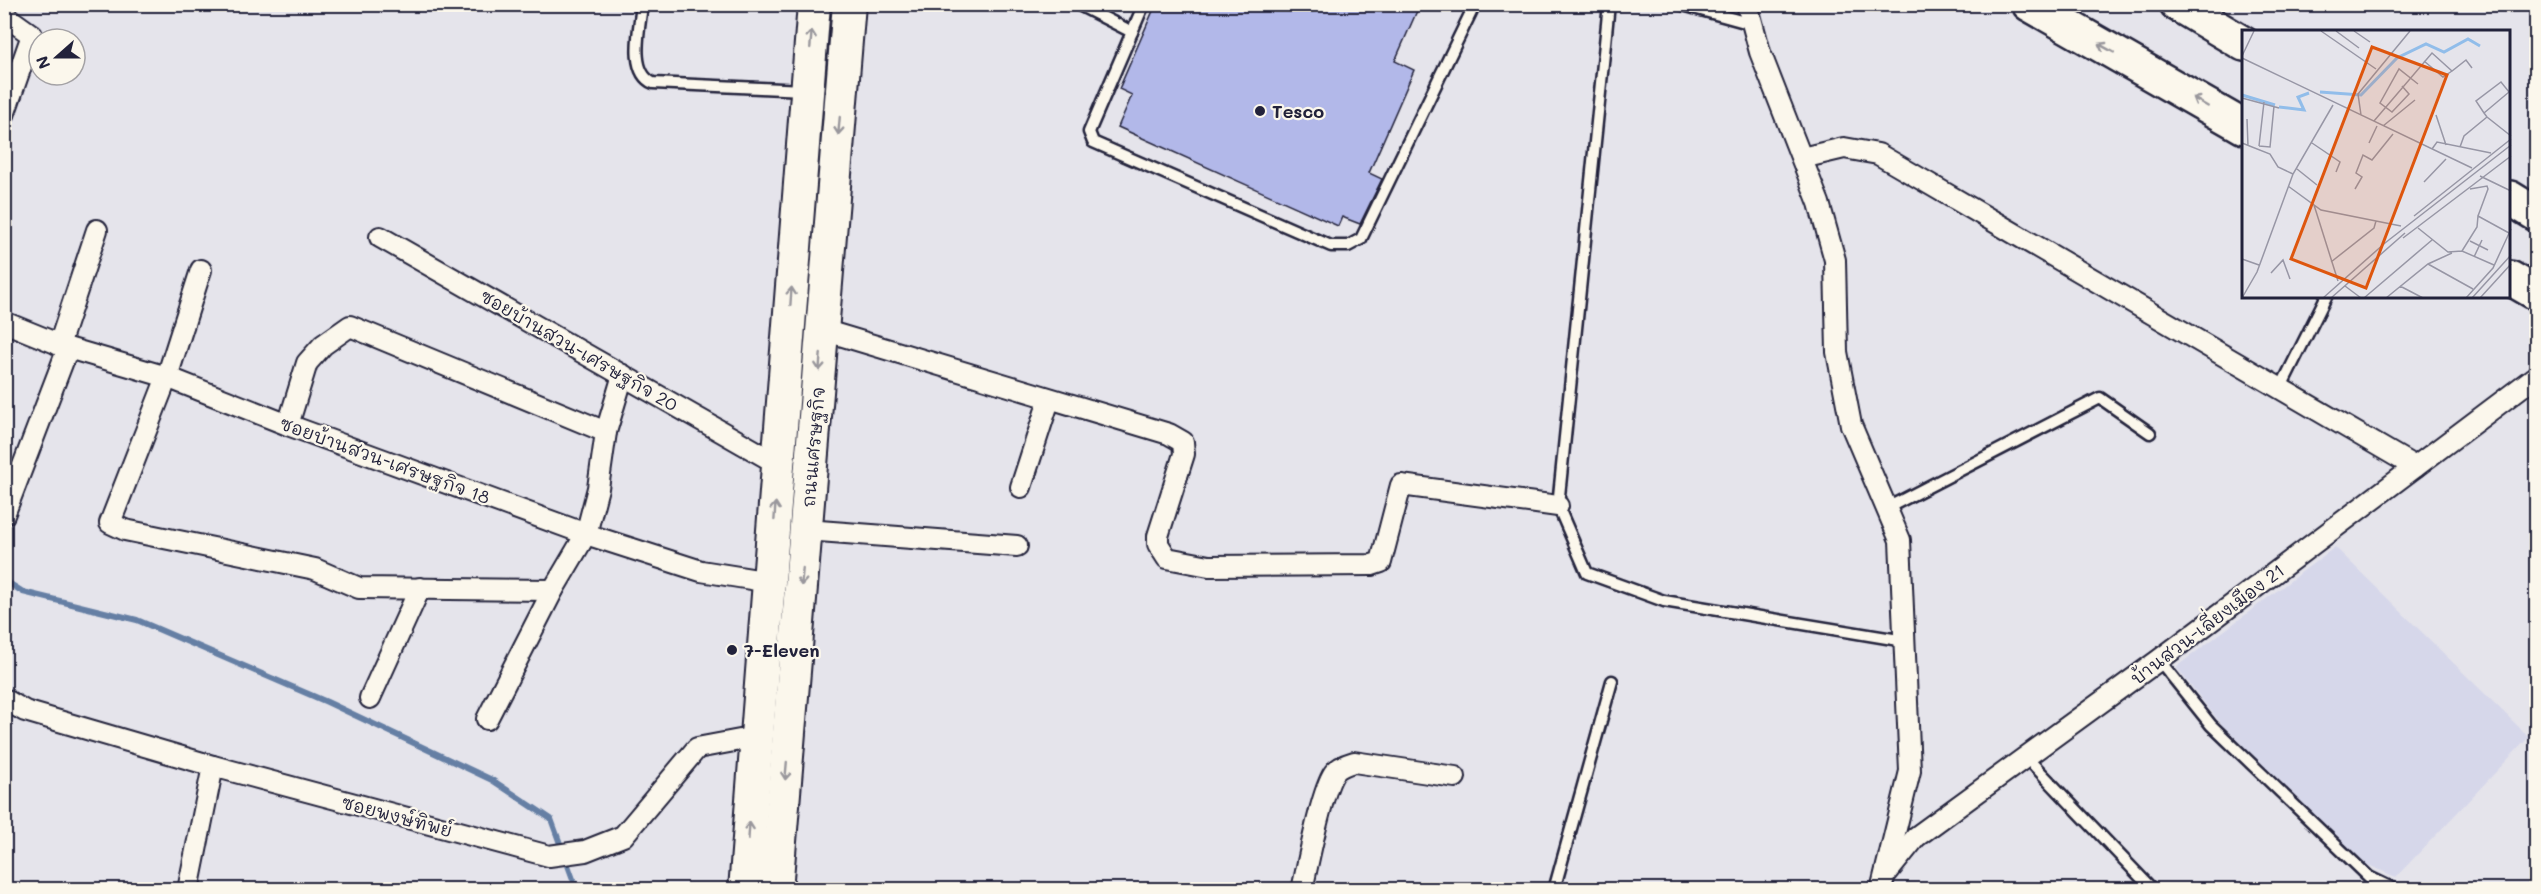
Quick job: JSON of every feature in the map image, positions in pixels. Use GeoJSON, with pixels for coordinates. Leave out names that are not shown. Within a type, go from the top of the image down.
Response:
{"type":"FeatureCollection","features":[{"type":"Feature","properties":{"kind":"highway"},"geometry":{"type":"LineString","coordinates":[[2029,4],[2242,126]]}},
{"type":"Feature","properties":{"kind":"highway"},"geometry":{"type":"LineString","coordinates":[[2177,4],[2242,43]]}},
{"type":"Feature","properties":{"kind":"highway"},"geometry":{"type":"LineString","coordinates":[[2511,199],[2536,214]]}},
{"type":"Feature","properties":{"kind":"highway"},"geometry":{"type":"LineString","coordinates":[[2511,279],[2536,292]]}},
{"type":"Feature","properties":{"kind":"main road","name":"ถนนเศรษฐกิจ"},"geometry":{"type":"LineString","coordinates":[[745,890],[814,4]]}},
{"type":"Feature","properties":{"kind":"main road","name":"ถนนเศรษฐกิจ"},"geometry":{"type":"LineString","coordinates":[[776,890],[849,4]]}},
{"type":"Feature","properties":{"kind":"main road"},"geometry":{"type":"LineString","coordinates":[[807,90],[842,93]]}},
{"type":"Feature","properties":{"kind":"street"},"geometry":{"type":"LineString","coordinates":[[1747,4],[1760,52],[1820,203],[1835,260],[1837,352],[1851,425],[1900,540],[1910,771],[1882,883]]}},
{"type":"Feature","properties":{"kind":"street"},"geometry":{"type":"LineString","coordinates":[[4,15],[32,35],[4,115]]}},
{"type":"Feature","properties":{"kind":"street"},"geometry":{"type":"LineString","coordinates":[[1802,158],[1844,148],[1878,154],[2415,467]]}},
{"type":"Feature","properties":{"kind":"street"},"geometry":{"type":"LineString","coordinates":[[4,515],[64,346],[97,230]]}},
{"type":"Feature","properties":{"kind":"street","name":"ซอยบ้านสวน-เศรษฐกิจ 20"},"geometry":{"type":"LineString","coordinates":[[380,237],[778,464]]}},
{"type":"Feature","properties":{"kind":"street"},"geometry":{"type":"LineString","coordinates":[[201,270],[167,377],[110,523],[125,530],[315,569],[359,588],[553,590]]}},
{"type":"Feature","properties":{"kind":"street","name":"ซอยบ้านสวน-เศรษฐกิจ 18"},"geometry":{"type":"LineString","coordinates":[[4,322],[64,346],[167,377],[288,425],[586,534],[700,571],[770,582]]}},
{"type":"Feature","properties":{"kind":"street"},"geometry":{"type":"LineString","coordinates":[[288,425],[307,363],[323,345],[350,327],[606,432]]}},
{"type":"Feature","properties":{"kind":"street"},"geometry":{"type":"LineString","coordinates":[[823,330],[1049,400],[1169,434],[1184,442],[1184,454],[1158,536],[1158,544],[1167,558],[1209,566],[1372,565],[1381,562],[1401,485],[1558,506]]}},
{"type":"Feature","properties":{"kind":"street"},"geometry":{"type":"LineString","coordinates":[[488,719],[553,590],[586,534],[598,488],[606,432],[623,375]]}},
{"type":"Feature","properties":{"kind":"street","name":"บ้านสวน-เลี่ยงเมือง 21"},"geometry":{"type":"LineString","coordinates":[[1882,883],[1916,837],[2159,660],[2536,376]]}},
{"type":"Feature","properties":{"kind":"street"},"geometry":{"type":"LineString","coordinates":[[1021,487],[1049,400]]}},
{"type":"Feature","properties":{"kind":"street"},"geometry":{"type":"LineString","coordinates":[[806,530],[1017,546]]}},
{"type":"Feature","properties":{"kind":"street"},"geometry":{"type":"LineString","coordinates":[[370,698],[420,588]]}},
{"type":"Feature","properties":{"kind":"street","name":"ซอยพงษ์ทิพย์"},"geometry":{"type":"LineString","coordinates":[[4,699],[24,711],[213,766],[549,856],[585,851],[622,836],[697,748],[756,737]]}},
{"type":"Feature","properties":{"kind":"street"},"geometry":{"type":"LineString","coordinates":[[1302,890],[1325,797],[1334,773],[1342,766],[1354,762],[1455,777]]}},
{"type":"Feature","properties":{"kind":"street"},"geometry":{"type":"LineString","coordinates":[[188,890],[213,766]]}},
{"type":"Feature","properties":{"kind":"lane"},"geometry":{"type":"LineString","coordinates":[[642,4],[638,54],[639,70],[644,79],[653,83],[807,90]]}},
{"type":"Feature","properties":{"kind":"lane"},"geometry":{"type":"LineString","coordinates":[[1077,4],[1132,32]]}},
{"type":"Feature","properties":{"kind":"lane"},"geometry":{"type":"LineString","coordinates":[[1144,4],[1089,132],[1093,142],[1331,246],[1348,246],[1361,239],[1475,4]]}},
{"type":"Feature","properties":{"kind":"lane"},"geometry":{"type":"LineString","coordinates":[[1610,4],[1558,506],[1587,573],[1664,601],[1905,641]]}},
{"type":"Feature","properties":{"kind":"lane"},"geometry":{"type":"LineString","coordinates":[[1679,4],[1752,24]]}},
{"type":"Feature","properties":{"kind":"lane"},"geometry":{"type":"LineString","coordinates":[[2280,389],[2326,298]]}},
{"type":"Feature","properties":{"kind":"lane"},"geometry":{"type":"LineString","coordinates":[[1887,508],[2100,398],[2150,433]]}},
{"type":"Feature","properties":{"kind":"lane"},"geometry":{"type":"LineString","coordinates":[[2159,660],[2211,725],[2369,877],[2396,890]]}},
{"type":"Feature","properties":{"kind":"lane"},"geometry":{"type":"LineString","coordinates":[[1554,890],[1612,681]]}},
{"type":"Feature","properties":{"kind":"lane"},"geometry":{"type":"LineString","coordinates":[[2026,757],[2153,890]]}},
{"type":"Feature","properties":{"kind":"shaded area"},"geometry":{"type":"Polygon","coordinates":[[[2335,547],[2529,737],[2396,877],[2366,864],[2223,726],[2176,667],[2335,547]]]}},
{"type":"Feature","properties":{"kind":"building","name":"Tesco"},"geometry":{"type":"Polygon","coordinates":[[[1156,4],[1420,4],[1395,61],[1414,70],[1369,173],[1382,179],[1360,224],[1342,217],[1338,226],[1118,127],[1132,95],[1119,89],[1156,4]]]}},
{"type":"Feature","properties":{"kind":"waterway"},"geometry":{"type":"LineString","coordinates":[[4,580],[23,592],[137,620],[327,702],[492,780],[551,819],[577,890]]}},
{"type":"Feature","properties":{"kind":"place","name":"Tesco"},"geometry":{"type":"Point","coordinates":[1260,111]}},
{"type":"Feature","properties":{"kind":"place","name":"7-Eleven"},"geometry":{"type":"Point","coordinates":[732,650]}}]}
